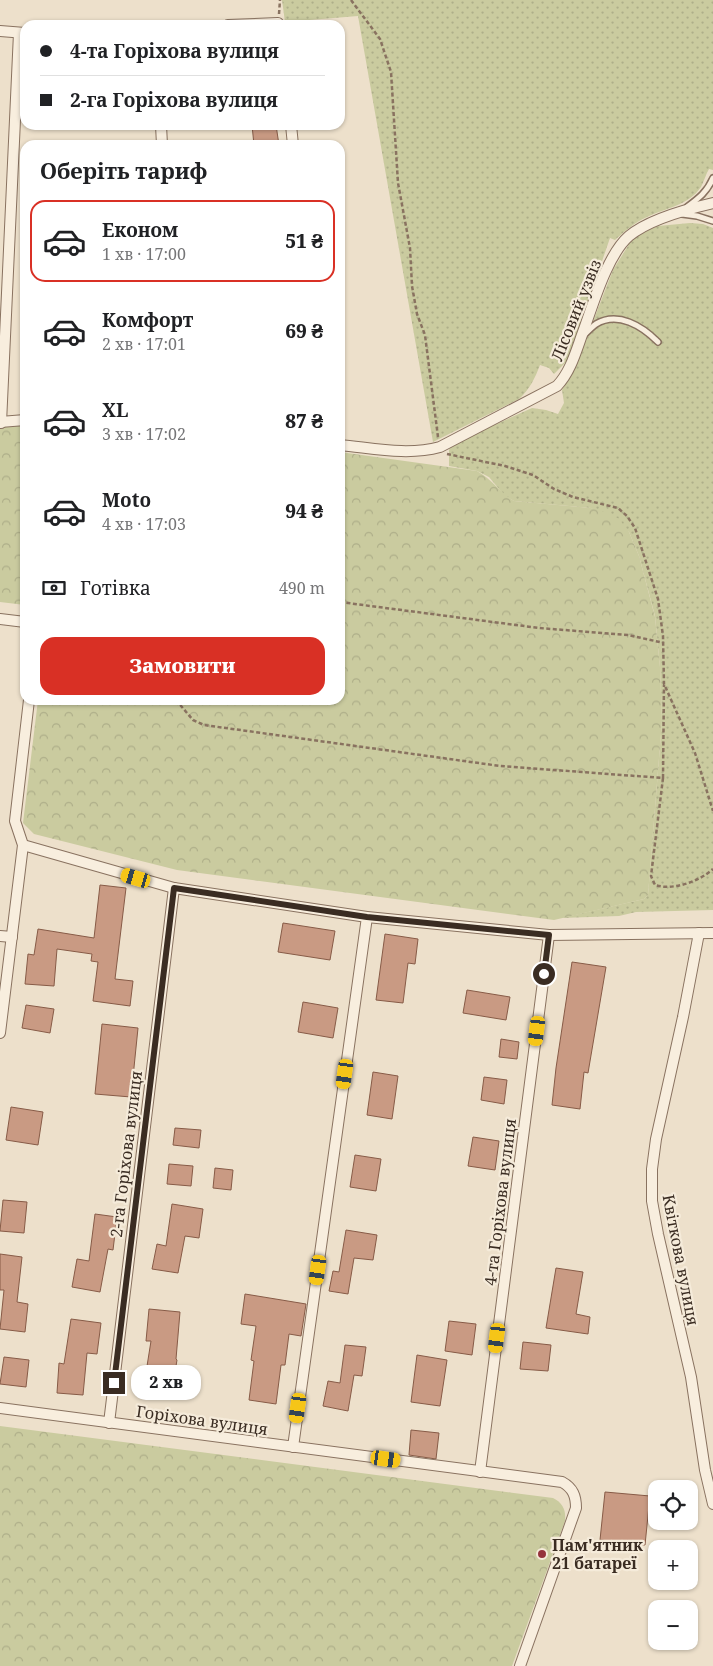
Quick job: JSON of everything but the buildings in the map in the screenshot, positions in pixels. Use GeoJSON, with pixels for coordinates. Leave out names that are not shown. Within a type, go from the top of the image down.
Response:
{"type":"FeatureCollection","features":[{"type":"Feature","properties":{"kind":"street"},"geometry":{"type":"LineString","coordinates":[[0,31],[20,33]]}},
{"type":"Feature","properties":{"kind":"street"},"geometry":{"type":"LineString","coordinates":[[20,68],[0,423],[20,421]]}},
{"type":"Feature","properties":{"kind":"street","name":"Лісовий узвіз"},"geometry":{"type":"LineString","coordinates":[[345,446],[407,452],[422,452],[440,447],[557,386],[571,366],[599,288],[620,245],[628,236],[642,227],[713,203]]}},
{"type":"Feature","properties":{"kind":"street"},"geometry":{"type":"LineString","coordinates":[[0,619],[20,621]]}},
{"type":"Feature","properties":{"kind":"street"},"geometry":{"type":"LineString","coordinates":[[0,1033],[23,845],[15,821],[28,705]]}},
{"type":"Feature","properties":{"kind":"street"},"geometry":{"type":"LineString","coordinates":[[23,845],[174,888],[367,917],[549,935],[713,933]]}},
{"type":"Feature","properties":{"kind":"street","name":"2-га Горіхова вулиця"},"geometry":{"type":"LineString","coordinates":[[109,1423],[174,888]]}},
{"type":"Feature","properties":{"kind":"street"},"geometry":{"type":"LineString","coordinates":[[293,1447],[367,917]]}},
{"type":"Feature","properties":{"kind":"street","name":"Квіткова вулиця"},"geometry":{"type":"LineString","coordinates":[[699,933],[683,1017],[656,1139],[652,1169],[652,1201],[690,1377],[705,1470],[713,1504]]}},
{"type":"Feature","properties":{"kind":"street","name":"4-та Горіхова вулиця"},"geometry":{"type":"LineString","coordinates":[[480,1472],[549,935]]}},
{"type":"Feature","properties":{"kind":"street"},"geometry":{"type":"LineString","coordinates":[[0,936],[12,937]]}},
{"type":"Feature","properties":{"kind":"street","name":"Горіхова вулиця"},"geometry":{"type":"LineString","coordinates":[[0,1408],[562,1482],[569,1486],[574,1493],[576,1508],[520,1666]]}},
{"type":"Feature","properties":{"kind":"lane"},"geometry":{"type":"LineString","coordinates":[[676,214],[700,198],[708,189],[713,178]]}},
{"type":"Feature","properties":{"kind":"lane"},"geometry":{"type":"LineString","coordinates":[[676,214],[697,216],[713,221]]}},
{"type":"Feature","properties":{"kind":"lane"},"geometry":{"type":"LineString","coordinates":[[582,337],[596,324],[616,319],[638,325],[658,342]]}},
{"type":"Feature","properties":{"kind":"path"},"geometry":{"type":"LineString","coordinates":[[351,0],[380,39],[391,72],[398,183],[410,248],[412,286],[417,314],[425,335],[440,447],[452,456],[504,466],[533,475],[554,489],[573,497],[618,508],[627,516],[634,528],[658,599],[664,643],[663,778],[651,876],[655,885],[665,888],[688,883],[713,868]]}},
{"type":"Feature","properties":{"kind":"path"},"geometry":{"type":"LineString","coordinates":[[345,603],[539,628],[628,635],[664,643]]}},
{"type":"Feature","properties":{"kind":"path"},"geometry":{"type":"LineString","coordinates":[[664,684],[695,753],[713,811]]}},
{"type":"Feature","properties":{"kind":"path"},"geometry":{"type":"LineString","coordinates":[[181,705],[193,720],[204,725],[500,766],[663,778]]}},
{"type":"Feature","properties":{"kind":"green space"},"geometry":{"type":"Polygon","coordinates":[[[282,0],[713,0],[713,170],[709,169],[701,187],[690,198],[676,206],[642,219],[615,240],[610,238],[568,360],[554,374],[549,368],[540,365],[532,383],[519,399],[433,442],[358,16],[285,20],[282,0]]]}},
{"type":"Feature","properties":{"kind":"green space"},"geometry":{"type":"Polygon","coordinates":[[[690,223],[703,224],[713,228],[713,910],[636,912],[619,916],[561,918],[644,899],[648,895],[662,721],[660,667],[655,616],[639,556],[629,532],[591,508],[514,501],[504,495],[489,477],[477,471],[449,466],[449,450],[452,444],[532,408],[558,414],[564,403],[562,390],[575,368],[613,270],[631,241],[645,231],[658,226],[690,223]]]}},
{"type":"Feature","properties":{"kind":"green space"},"geometry":{"type":"Polygon","coordinates":[[[20,425],[20,604],[0,602],[0,427],[20,425]]]}},
{"type":"Feature","properties":{"kind":"green space"},"geometry":{"type":"Polygon","coordinates":[[[345,453],[477,471],[514,501],[591,508],[608,513],[619,519],[629,532],[639,556],[655,617],[660,667],[662,721],[648,895],[644,899],[554,920],[177,870],[34,834],[23,823],[37,705],[345,705],[345,453]]]}},
{"type":"Feature","properties":{"kind":"green space"},"geometry":{"type":"Polygon","coordinates":[[[0,1426],[553,1498],[563,1507],[565,1521],[512,1666],[0,1666],[0,1426]]]}},
{"type":"Feature","properties":{"kind":"place","name":"Пам'ятник 21 батареї"},"geometry":{"type":"Point","coordinates":[542,1554]}},
{"type":"Feature","properties":{"kind":"route"},"geometry":{"type":"LineString","coordinates":[[114,1383],[174,888],[367,917],[549,935],[544,974]]}}]}
